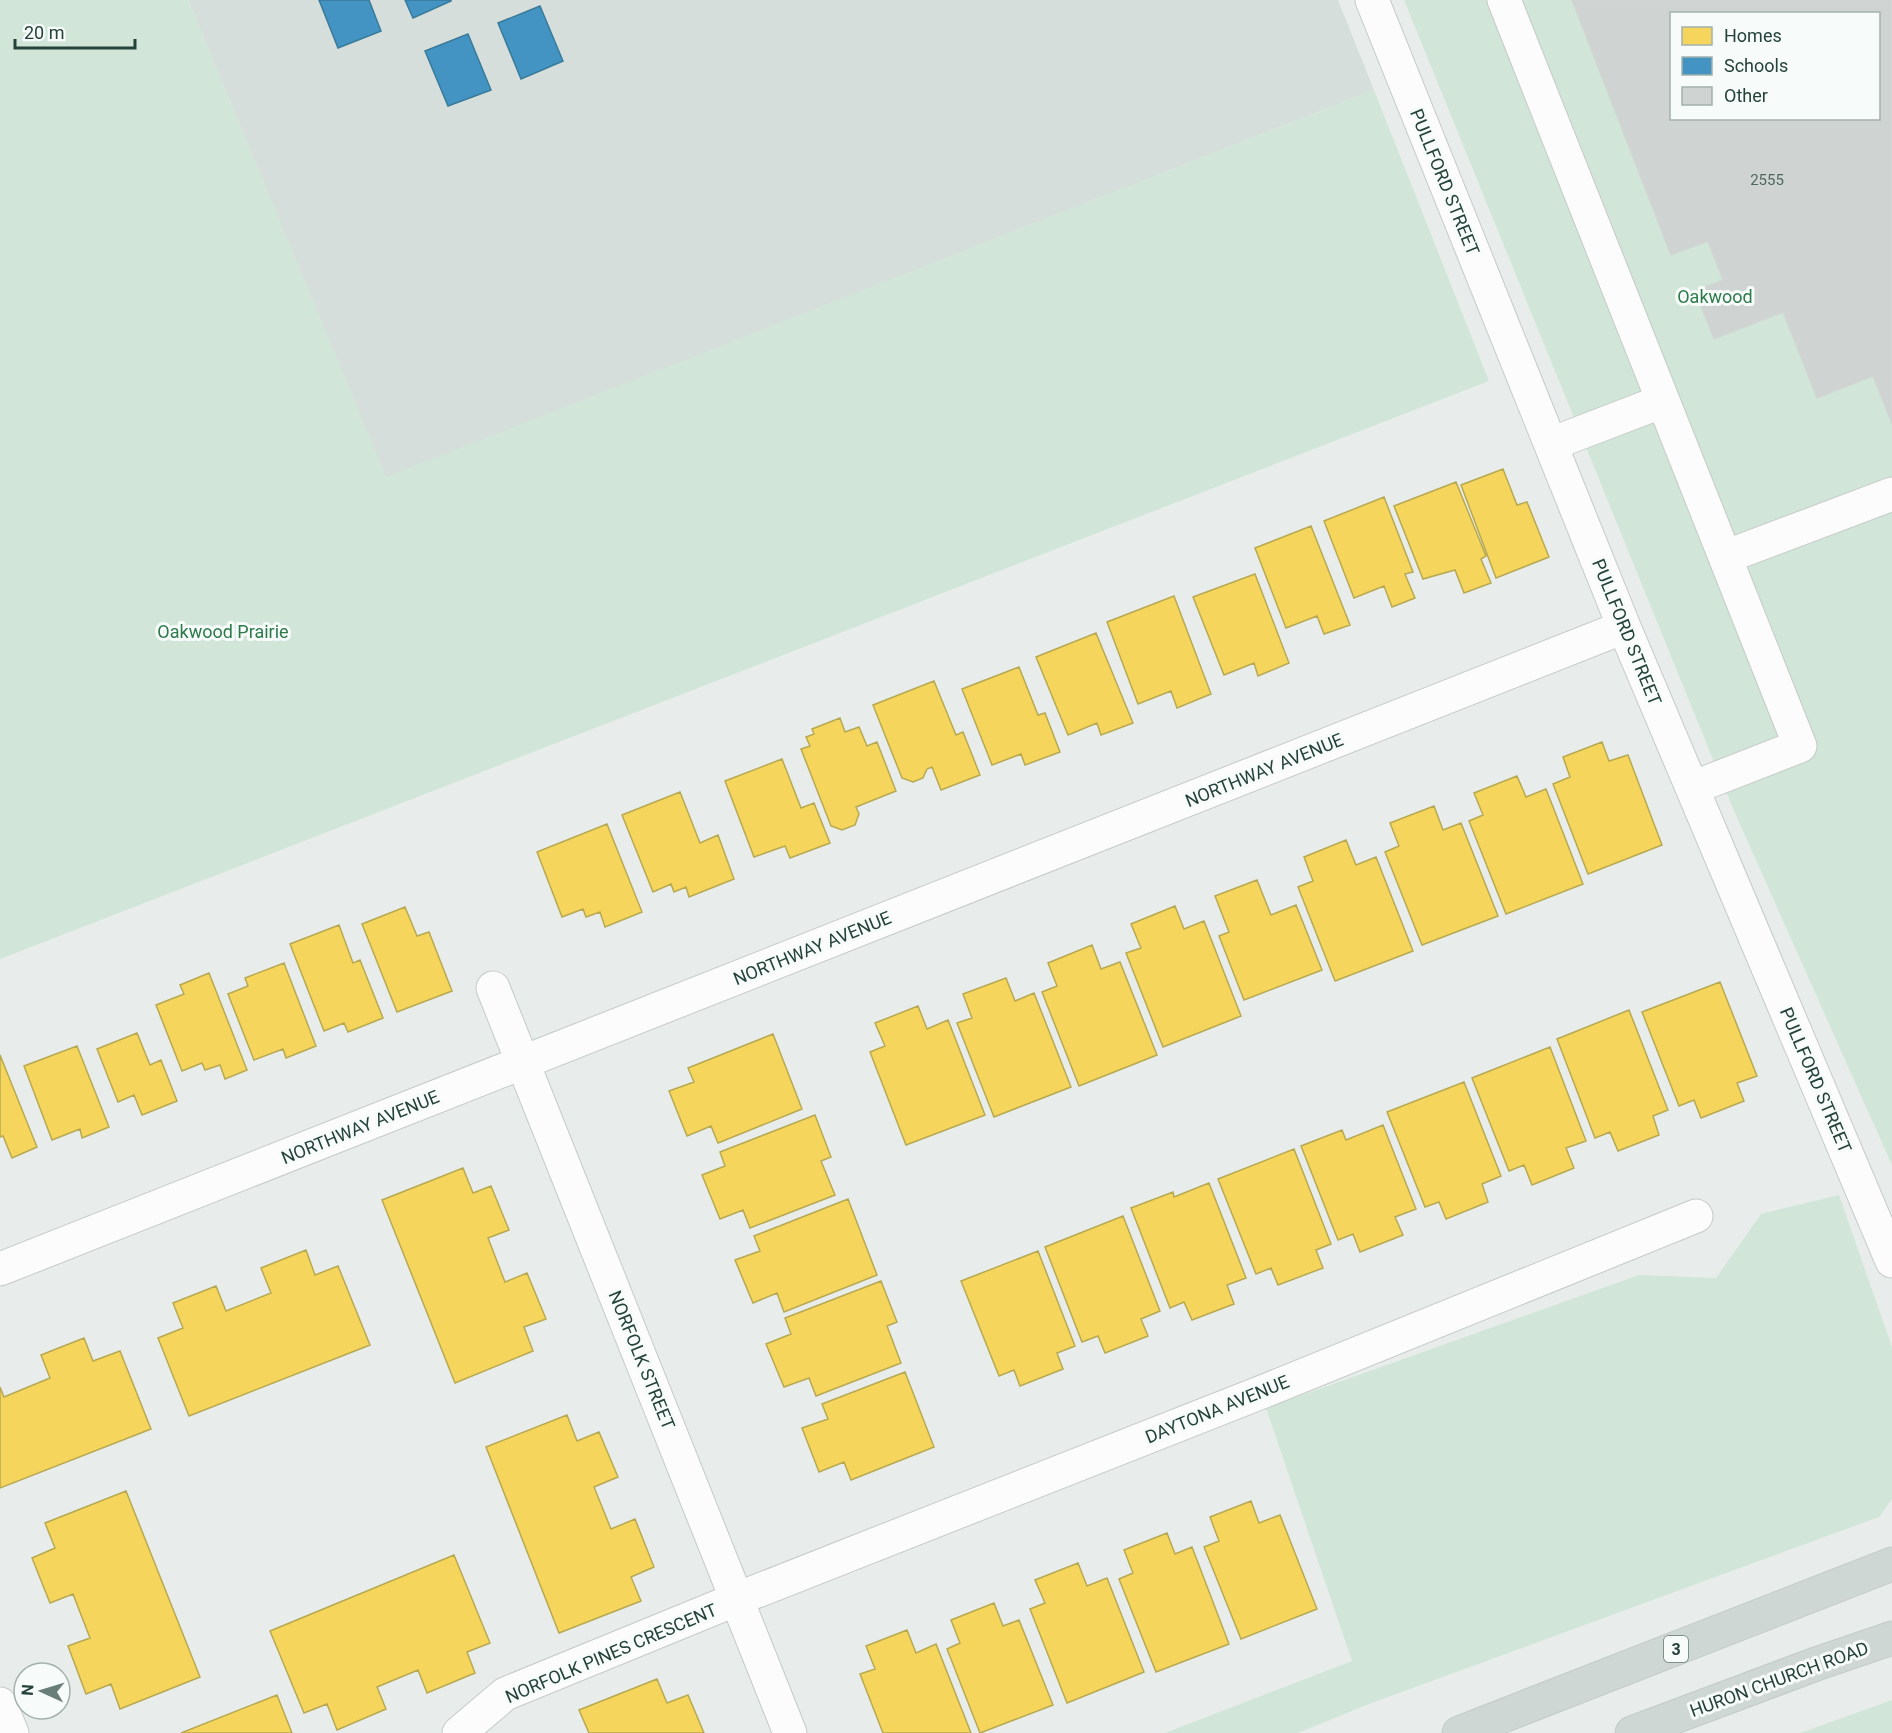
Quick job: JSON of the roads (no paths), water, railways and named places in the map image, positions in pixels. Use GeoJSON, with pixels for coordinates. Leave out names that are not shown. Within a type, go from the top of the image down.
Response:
{"type":"FeatureCollection","features":[{"type":"Feature","properties":{"kind":"main road","name":"3"},"geometry":{"type":"LineString","coordinates":[[1460,1733],[1892,1564]]}},
{"type":"Feature","properties":{"kind":"main road","name":"HURON CHURCH ROAD"},"geometry":{"type":"LineString","coordinates":[[1632,1733],[1892,1638]]}},
{"type":"Feature","properties":{"kind":"street","name":"PULLFORD STREET"},"geometry":{"type":"LineString","coordinates":[[1372,0],[1624,627],[1892,1261]]}},
{"type":"Feature","properties":{"kind":"street"},"geometry":{"type":"LineString","coordinates":[[1504,0],[1800,746],[1692,788]]}},
{"type":"Feature","properties":{"kind":"street"},"geometry":{"type":"LineString","coordinates":[[1551,444],[1663,400]]}},
{"type":"Feature","properties":{"kind":"street"},"geometry":{"type":"LineString","coordinates":[[1725,557],[1892,494]]}},
{"type":"Feature","properties":{"kind":"street","name":"NORTHWAY AVENUE"},"geometry":{"type":"LineString","coordinates":[[0,1269],[1624,627]]}},
{"type":"Feature","properties":{"kind":"street","name":"NORFOLK STREET"},"geometry":{"type":"LineString","coordinates":[[493,988],[790,1733]]}},
{"type":"Feature","properties":{"kind":"street","name":"DAYTONA AVENUE"},"geometry":{"type":"LineString","coordinates":[[737,1599],[1267,1390],[1696,1216]]}},
{"type":"Feature","properties":{"kind":"street","name":"NORFOLK PINES CRESCENT"},"geometry":{"type":"LineString","coordinates":[[459,1733],[505,1694],[737,1599]]}},
{"type":"Feature","properties":{"kind":"street"},"geometry":{"type":"LineString","coordinates":[[0,1704],[12,1733]]}},
{"type":"Feature","properties":{"kind":"park label","name":"Oakwood"},"geometry":{"type":"Point","coordinates":[1715,296]}},
{"type":"Feature","properties":{"kind":"park label","name":"Oakwood Prairie"},"geometry":{"type":"Point","coordinates":[223,631]}}]}
